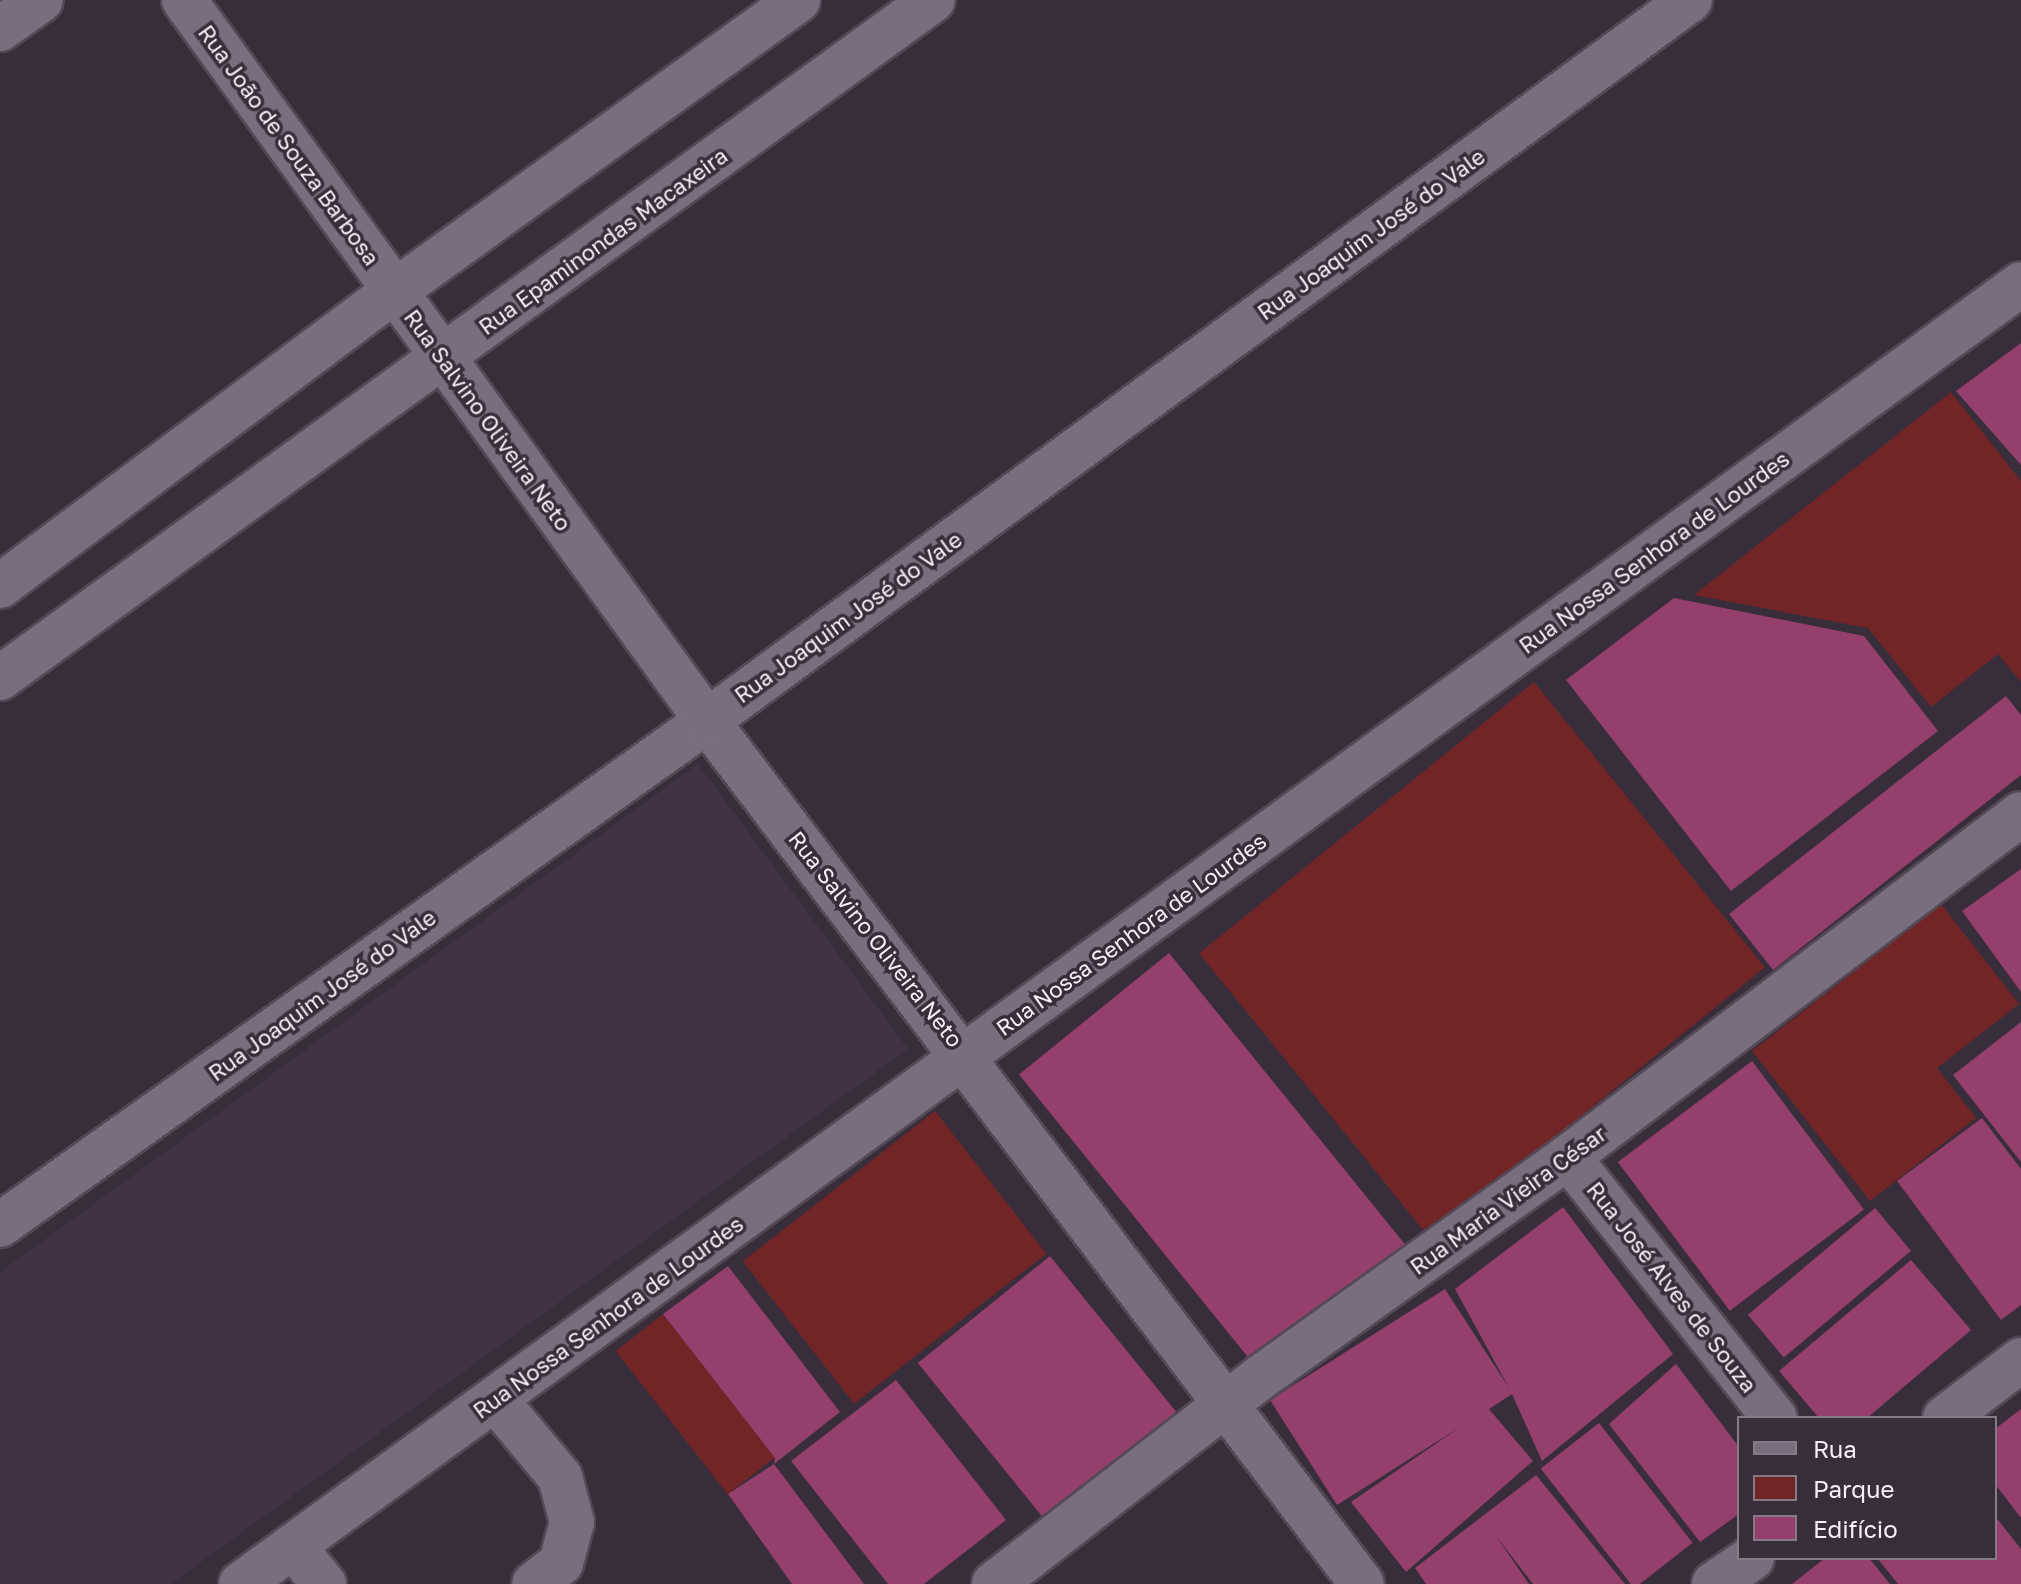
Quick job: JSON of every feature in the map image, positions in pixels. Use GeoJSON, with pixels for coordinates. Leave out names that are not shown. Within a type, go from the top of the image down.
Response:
{"type":"FeatureCollection","features":[{"type":"Feature","properties":{"kind":"street"},"geometry":{"type":"LineString","coordinates":[[0,29],[41,0]]}},
{"type":"Feature","properties":{"kind":"street","name":"Rua João de Souza Barbosa"},"geometry":{"type":"LineString","coordinates":[[184,0],[395,291]]}},
{"type":"Feature","properties":{"kind":"street"},"geometry":{"type":"LineString","coordinates":[[0,586],[395,291],[798,0]]}},
{"type":"Feature","properties":{"kind":"street","name":"Rua Epaminondas Macaxeira"},"geometry":{"type":"LineString","coordinates":[[0,678],[933,0]]}},
{"type":"Feature","properties":{"kind":"street","name":"Rua Joaquim José do Vale"},"geometry":{"type":"LineString","coordinates":[[0,1225],[707,721],[1690,0]]}},
{"type":"Feature","properties":{"kind":"street","name":"Rua Nossa Senhora de Lourdes"},"geometry":{"type":"LineString","coordinates":[[241,1584],[2021,284]]}},
{"type":"Feature","properties":{"kind":"street","name":"Rua Salvino Oliveira Neto"},"geometry":{"type":"LineString","coordinates":[[395,291],[707,721],[965,1054],[1225,1406],[1362,1584]]}},
{"type":"Feature","properties":{"kind":"street","name":"Rua Maria Vieira César"},"geometry":{"type":"LineString","coordinates":[[994,1584],[1225,1406],[1568,1157],[2021,814]]}},
{"type":"Feature","properties":{"kind":"street","name":"Rua José Alves de Souza"},"geometry":{"type":"LineString","coordinates":[[1568,1157],[1773,1416]]}},
{"type":"Feature","properties":{"kind":"street"},"geometry":{"type":"LineString","coordinates":[[1948,1416],[2021,1360]]}},
{"type":"Feature","properties":{"kind":"street"},"geometry":{"type":"LineString","coordinates":[[495,1399],[560,1477],[572,1522],[561,1563],[534,1584]]}},
{"type":"Feature","properties":{"kind":"street"},"geometry":{"type":"LineString","coordinates":[[293,1546],[324,1584]]}},
{"type":"Feature","properties":{"kind":"street"},"geometry":{"type":"LineString","coordinates":[[1714,1584],[1749,1560]]}},
{"type":"Feature","properties":{"kind":"shaded area"},"geometry":{"type":"Polygon","coordinates":[[[698,764],[908,1049],[171,1584],[0,1584],[0,1272],[698,764]]]}},
{"type":"Feature","properties":{"kind":"green space"},"geometry":{"type":"Polygon","coordinates":[[[1951,392],[2021,481],[2021,682],[1998,654],[1931,707],[1868,628],[1694,595],[1951,392]]]}},
{"type":"Feature","properties":{"kind":"green space"},"geometry":{"type":"Polygon","coordinates":[[[1534,682],[1765,967],[1430,1238],[1199,953],[1534,682]]]}},
{"type":"Feature","properties":{"kind":"green space"},"geometry":{"type":"Polygon","coordinates":[[[1941,904],[2019,1004],[1937,1068],[1976,1118],[1870,1201],[1752,1051],[1941,904]]]}},
{"type":"Feature","properties":{"kind":"green space"},"geometry":{"type":"Polygon","coordinates":[[[935,1111],[1046,1254],[854,1404],[743,1261],[935,1111]]]}},
{"type":"Feature","properties":{"kind":"green space"},"geometry":{"type":"Polygon","coordinates":[[[663,1314],[775,1457],[728,1494],[616,1351],[663,1314]]]}},
{"type":"Feature","properties":{"kind":"building"},"geometry":{"type":"Polygon","coordinates":[[[2021,343],[2021,465],[1956,391],[2021,343]]]}},
{"type":"Feature","properties":{"kind":"building"},"geometry":{"type":"Polygon","coordinates":[[[1674,598],[1864,636],[1938,731],[1731,891],[1566,680],[1674,598]]]}},
{"type":"Feature","properties":{"kind":"building"},"geometry":{"type":"Polygon","coordinates":[[[2006,696],[2021,715],[2021,775],[1773,970],[1729,914],[2006,696]]]}},
{"type":"Feature","properties":{"kind":"building"},"geometry":{"type":"Polygon","coordinates":[[[2021,869],[2021,992],[1962,911],[2021,869]]]}},
{"type":"Feature","properties":{"kind":"building"},"geometry":{"type":"Polygon","coordinates":[[[1169,953],[1409,1249],[1259,1371],[1019,1074],[1169,953]]]}},
{"type":"Feature","properties":{"kind":"building"},"geometry":{"type":"Polygon","coordinates":[[[2021,1022],[2021,1162],[1953,1075],[2021,1022]]]}},
{"type":"Feature","properties":{"kind":"building"},"geometry":{"type":"Polygon","coordinates":[[[1752,1061],[1864,1210],[1730,1311],[1618,1162],[1752,1061]]]}},
{"type":"Feature","properties":{"kind":"building"},"geometry":{"type":"Polygon","coordinates":[[[1982,1118],[2021,1169],[2021,1305],[2001,1320],[1897,1181],[1982,1118]]]}},
{"type":"Feature","properties":{"kind":"building"},"geometry":{"type":"Polygon","coordinates":[[[1563,1207],[1673,1354],[1542,1461],[1512,1394],[1489,1409],[1533,1461],[1406,1572],[1351,1502],[1460,1427],[1337,1505],[1270,1400],[1445,1289],[1509,1388],[1455,1289],[1563,1207]]]}},
{"type":"Feature","properties":{"kind":"building"},"geometry":{"type":"Polygon","coordinates":[[[1875,1208],[1911,1251],[1784,1358],[1748,1315],[1875,1208]]]}},
{"type":"Feature","properties":{"kind":"building"},"geometry":{"type":"Polygon","coordinates":[[[1050,1256],[1189,1428],[1057,1535],[918,1363],[1050,1256]]]}},
{"type":"Feature","properties":{"kind":"building"},"geometry":{"type":"Polygon","coordinates":[[[1911,1260],[1971,1330],[1869,1416],[1817,1416],[1779,1371],[1911,1260]]]}},
{"type":"Feature","properties":{"kind":"building"},"geometry":{"type":"Polygon","coordinates":[[[728,1266],[840,1412],[774,1464],[775,1458],[663,1314],[728,1266]]]}},
{"type":"Feature","properties":{"kind":"building"},"geometry":{"type":"Polygon","coordinates":[[[1676,1364],[1737,1444],[1737,1515],[1700,1542],[1609,1424],[1676,1364]]]}},
{"type":"Feature","properties":{"kind":"building"},"geometry":{"type":"Polygon","coordinates":[[[896,1380],[1006,1520],[924,1584],[888,1584],[791,1461],[896,1380]]]}},
{"type":"Feature","properties":{"kind":"building"},"geometry":{"type":"Polygon","coordinates":[[[2021,1409],[2021,1518],[1997,1487],[1997,1427],[2021,1409]]]}},
{"type":"Feature","properties":{"kind":"building"},"geometry":{"type":"Polygon","coordinates":[[[1599,1423],[1693,1543],[1640,1584],[1631,1584],[1541,1469],[1599,1423]]]}},
{"type":"Feature","properties":{"kind":"building"},"geometry":{"type":"Polygon","coordinates":[[[774,1464],[864,1584],[792,1584],[728,1494],[774,1464]]]}},
{"type":"Feature","properties":{"kind":"building"},"geometry":{"type":"Polygon","coordinates":[[[1536,1475],[1625,1584],[1533,1584],[1496,1536],[1529,1584],[1426,1584],[1415,1568],[1536,1475]]]}},
{"type":"Feature","properties":{"kind":"building"},"geometry":{"type":"Polygon","coordinates":[[[1997,1519],[2021,1549],[2021,1584],[1898,1584],[1879,1560],[1997,1560],[1997,1519]]]}},
{"type":"Feature","properties":{"kind":"building"},"geometry":{"type":"Polygon","coordinates":[[[1822,1560],[1871,1560],[1890,1584],[1792,1584],[1822,1560]]]}}]}
